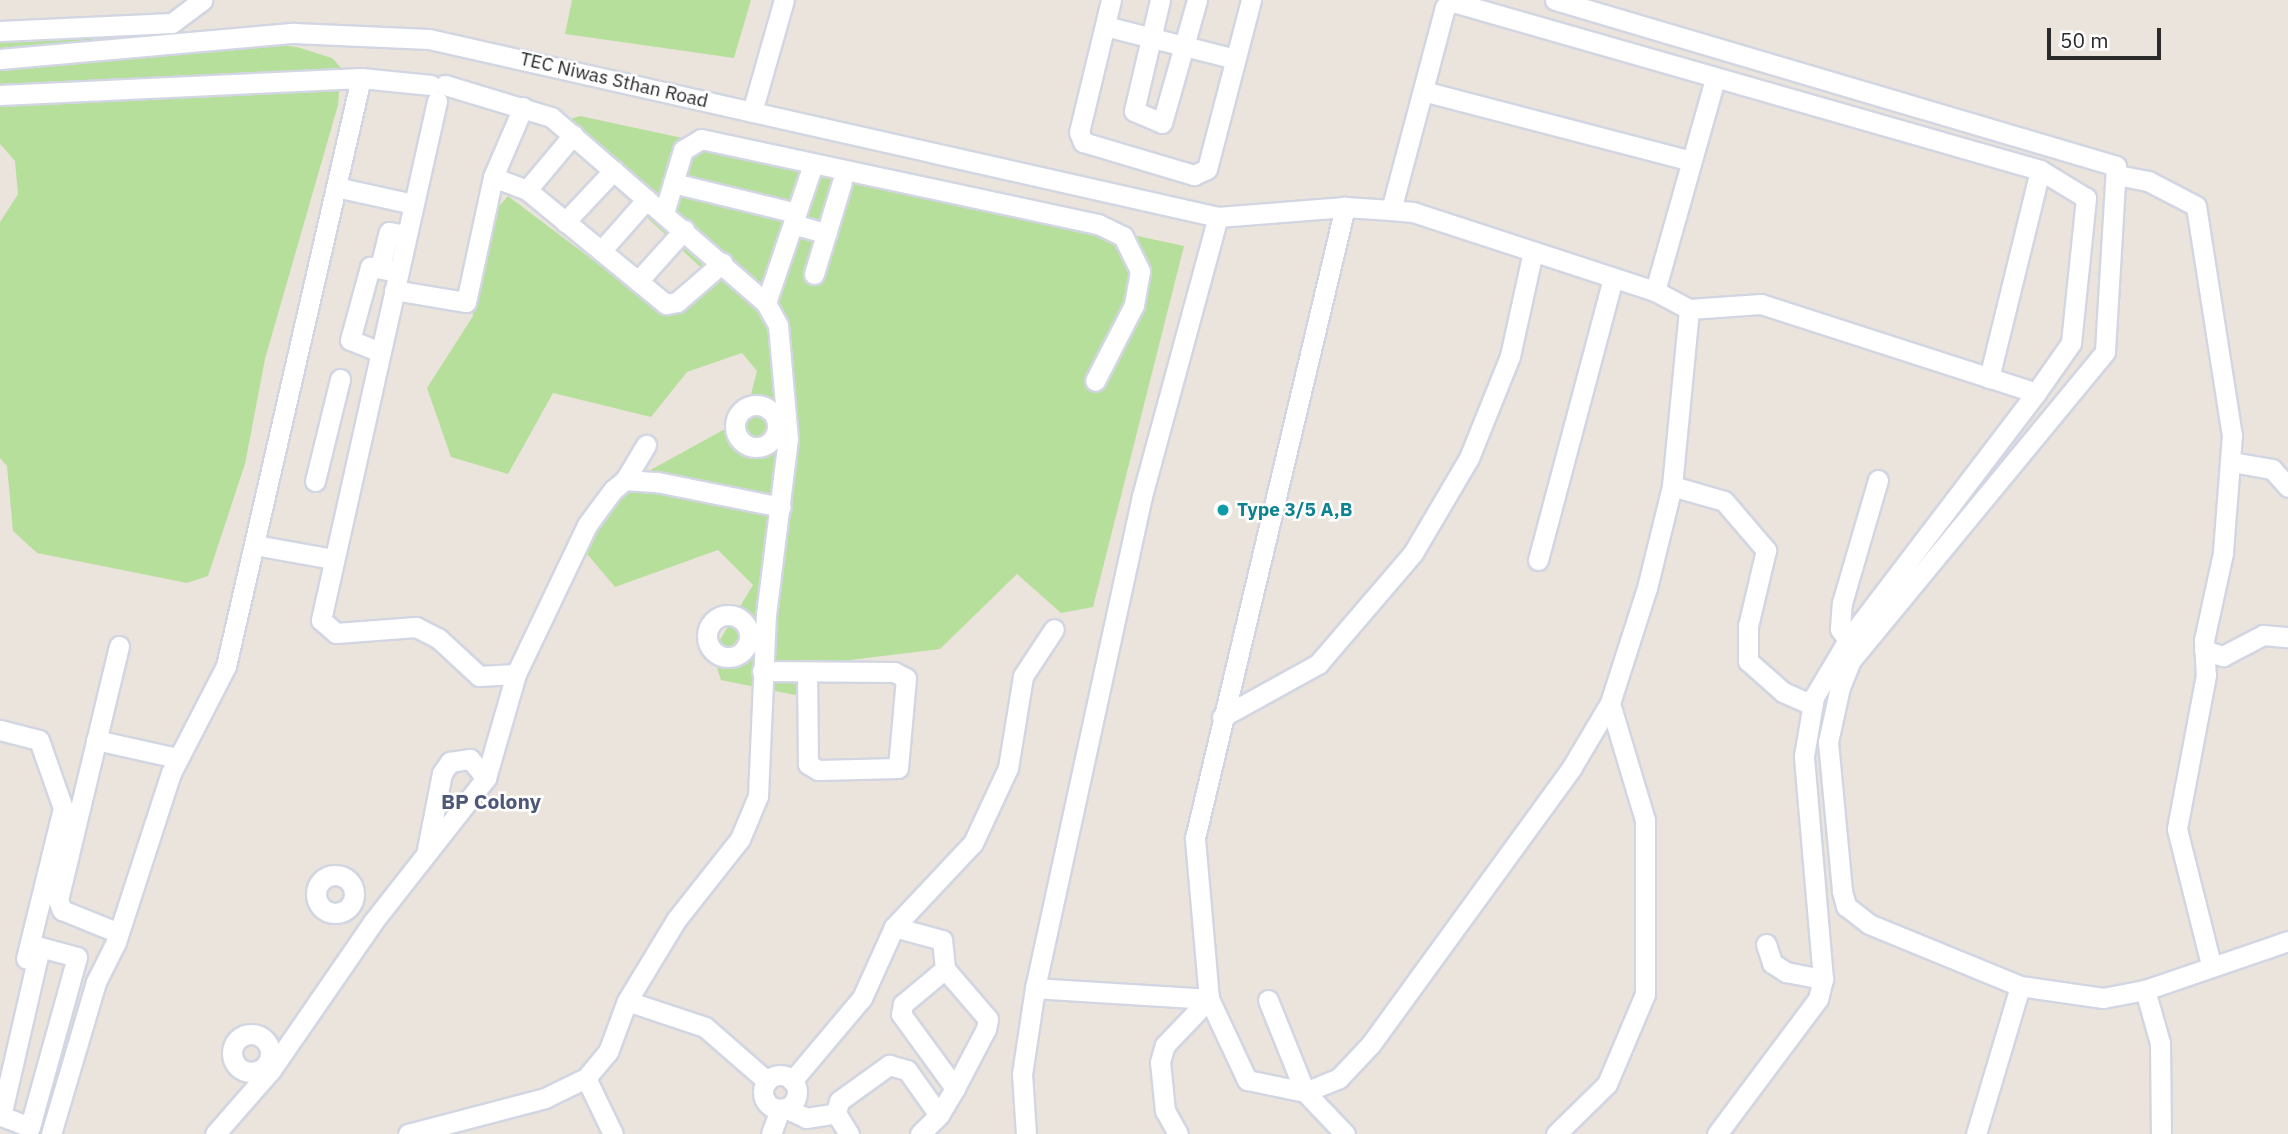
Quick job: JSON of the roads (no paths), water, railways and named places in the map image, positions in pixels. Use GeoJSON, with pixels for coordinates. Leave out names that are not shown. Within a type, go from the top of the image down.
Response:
{"type":"FeatureCollection","features":[{"type":"Feature","properties":{"kind":"street"},"geometry":{"type":"LineString","coordinates":[[0,31],[172,23],[201,0]]}},
{"type":"Feature","properties":{"kind":"street"},"geometry":{"type":"LineString","coordinates":[[752,112],[784,0]]}},
{"type":"Feature","properties":{"kind":"street"},"geometry":{"type":"LineString","coordinates":[[1111,0],[1079,132],[1083,142],[1194,174],[1207,169],[1251,0]]}},
{"type":"Feature","properties":{"kind":"street"},"geometry":{"type":"LineString","coordinates":[[1160,0],[1137,117],[1166,121],[1197,0]]}},
{"type":"Feature","properties":{"kind":"street"},"geometry":{"type":"LineString","coordinates":[[1555,0],[2111,162],[2117,175],[2105,352],[1850,660],[1828,742],[1846,906],[1869,924],[2020,986],[2103,998],[2145,990],[2211,964],[2288,941]]}},
{"type":"Feature","properties":{"kind":"street"},"geometry":{"type":"LineString","coordinates":[[1391,210],[1445,7],[1453,2],[1714,79],[2040,170],[2086,198],[2071,343],[1848,640],[1812,705],[1804,756],[1823,979],[1818,999],[1717,1134]]}},
{"type":"Feature","properties":{"kind":"street"},"geometry":{"type":"LineString","coordinates":[[1105,26],[1235,59]]}},
{"type":"Feature","properties":{"kind":"street","name":"TEC Niwas Sthan Road"},"geometry":{"type":"LineString","coordinates":[[0,59],[294,33],[429,39],[1218,217],[1345,206],[1391,210],[1533,251],[1655,291],[1689,309]]}},
{"type":"Feature","properties":{"kind":"street"},"geometry":{"type":"LineString","coordinates":[[51,1134],[89,1002],[120,933],[177,758],[226,666],[361,78]]}},
{"type":"Feature","properties":{"kind":"street"},"geometry":{"type":"LineString","coordinates":[[0,95],[361,78],[523,107],[551,117],[614,170],[766,303],[778,325],[782,422],[781,507],[766,615],[751,818],[676,920],[627,1001],[608,1052],[586,1078],[545,1098],[464,1126],[408,1134]]}},
{"type":"Feature","properties":{"kind":"street"},"geometry":{"type":"LineString","coordinates":[[1655,291],[1714,79]]}},
{"type":"Feature","properties":{"kind":"street"},"geometry":{"type":"LineString","coordinates":[[438,90],[406,235],[391,276],[380,352],[321,610],[326,628],[336,633],[416,627],[438,638],[480,676],[516,674]]}},
{"type":"Feature","properties":{"kind":"street"},"geometry":{"type":"LineString","coordinates":[[1423,91],[1691,161]]}},
{"type":"Feature","properties":{"kind":"street"},"geometry":{"type":"LineString","coordinates":[[380,352],[351,340],[368,271],[391,276],[466,302],[493,177],[523,107]]}},
{"type":"Feature","properties":{"kind":"street"},"geometry":{"type":"LineString","coordinates":[[527,190],[573,135]]}},
{"type":"Feature","properties":{"kind":"street"},"geometry":{"type":"LineString","coordinates":[[664,213],[673,183],[693,139],[1098,224],[1124,236],[1140,271],[1136,294],[1095,381]]}},
{"type":"Feature","properties":{"kind":"street"},"geometry":{"type":"LineString","coordinates":[[766,303],[813,164]]}},
{"type":"Feature","properties":{"kind":"street"},"geometry":{"type":"LineString","coordinates":[[565,222],[614,170]]}},
{"type":"Feature","properties":{"kind":"street"},"geometry":{"type":"LineString","coordinates":[[1989,378],[2040,170]]}},
{"type":"Feature","properties":{"kind":"street"},"geometry":{"type":"LineString","coordinates":[[2117,175],[2148,181],[2196,205],[2232,462],[2204,650],[2204,687],[2177,829],[2211,964]]}},
{"type":"Feature","properties":{"kind":"street"},"geometry":{"type":"LineString","coordinates":[[493,177],[527,190],[670,305],[722,263]]}},
{"type":"Feature","properties":{"kind":"street"},"geometry":{"type":"LineString","coordinates":[[814,274],[842,182]]}},
{"type":"Feature","properties":{"kind":"street"},"geometry":{"type":"LineString","coordinates":[[673,183],[795,218],[827,234]]}},
{"type":"Feature","properties":{"kind":"street"},"geometry":{"type":"LineString","coordinates":[[336,187],[413,204]]}},
{"type":"Feature","properties":{"kind":"street"},"geometry":{"type":"LineString","coordinates":[[601,251],[647,199]]}},
{"type":"Feature","properties":{"kind":"street"},"geometry":{"type":"LineString","coordinates":[[1345,206],[1195,838],[1209,999],[1247,1080],[1305,1092],[1339,1078],[1371,1044],[1572,767],[1610,703],[1672,486],[1689,309],[1761,304],[2036,393]]}},
{"type":"Feature","properties":{"kind":"street"},"geometry":{"type":"LineString","coordinates":[[1026,1134],[1022,1074],[1035,988],[1142,496],[1218,217]]}},
{"type":"Feature","properties":{"kind":"street"},"geometry":{"type":"LineString","coordinates":[[638,281],[684,230]]}},
{"type":"Feature","properties":{"kind":"street"},"geometry":{"type":"LineString","coordinates":[[1222,717],[1318,664],[1413,554],[1469,457],[1510,355],[1533,251]]}},
{"type":"Feature","properties":{"kind":"street"},"geometry":{"type":"LineString","coordinates":[[1538,560],[1614,279]]}},
{"type":"Feature","properties":{"kind":"street"},"geometry":{"type":"LineString","coordinates":[[340,379],[317,472],[353,471]]}},
{"type":"Feature","properties":{"kind":"street"},"geometry":{"type":"LineString","coordinates":[[333,405],[366,411]]}},
{"type":"Feature","properties":{"kind":"street"},"geometry":{"type":"LineString","coordinates":[[215,1134],[268,1067],[373,922],[486,778],[516,674],[587,525],[625,480],[646,445]]}},
{"type":"Feature","properties":{"kind":"street"},"geometry":{"type":"LineString","coordinates":[[2232,462],[2272,469],[2288,488]]}},
{"type":"Feature","properties":{"kind":"street"},"geometry":{"type":"LineString","coordinates":[[625,480],[781,507]]}},
{"type":"Feature","properties":{"kind":"street"},"geometry":{"type":"LineString","coordinates":[[1848,640],[1840,629],[1842,603],[1878,480]]}},
{"type":"Feature","properties":{"kind":"street"},"geometry":{"type":"LineString","coordinates":[[1672,486],[1724,501],[1766,550],[1748,626],[1748,661],[1783,692],[1812,705]]}},
{"type":"Feature","properties":{"kind":"street"},"geometry":{"type":"LineString","coordinates":[[255,545],[333,559]]}},
{"type":"Feature","properties":{"kind":"street"},"geometry":{"type":"LineString","coordinates":[[766,615],[743,621],[718,617],[707,634],[715,653],[736,655],[762,665],[807,672],[894,672],[906,678],[898,768],[818,770],[808,764],[807,672]]}},
{"type":"Feature","properties":{"kind":"street"},"geometry":{"type":"LineString","coordinates":[[736,655],[748,639],[743,621]]}},
{"type":"Feature","properties":{"kind":"street"},"geometry":{"type":"LineString","coordinates":[[792,1081],[862,998],[894,927],[964,858],[999,796],[1023,676],[1054,629]]}},
{"type":"Feature","properties":{"kind":"street"},"geometry":{"type":"LineString","coordinates":[[2204,650],[2223,656],[2263,635],[2288,637]]}},
{"type":"Feature","properties":{"kind":"street"},"geometry":{"type":"LineString","coordinates":[[119,646],[59,905],[120,933]]}},
{"type":"Feature","properties":{"kind":"street"},"geometry":{"type":"LineString","coordinates":[[1556,1134],[1607,1084],[1645,994],[1644,820],[1610,703]]}},
{"type":"Feature","properties":{"kind":"street"},"geometry":{"type":"LineString","coordinates":[[0,730],[39,740],[63,808],[0,1079]]}},
{"type":"Feature","properties":{"kind":"street"},"geometry":{"type":"LineString","coordinates":[[96,740],[177,758]]}},
{"type":"Feature","properties":{"kind":"street"},"geometry":{"type":"LineString","coordinates":[[426,853],[442,773],[450,762],[470,759],[486,778]]}},
{"type":"Feature","properties":{"kind":"street"},"geometry":{"type":"LineString","coordinates":[[349,906],[373,922]]}},
{"type":"Feature","properties":{"kind":"street"},"geometry":{"type":"LineString","coordinates":[[894,927],[942,940],[945,969],[988,1019],[939,1115],[919,1134]]}},
{"type":"Feature","properties":{"kind":"street"},"geometry":{"type":"LineString","coordinates":[[1766,944],[1772,963],[1786,972],[1823,979]]}},
{"type":"Feature","properties":{"kind":"street"},"geometry":{"type":"LineString","coordinates":[[40,947],[77,954],[66,997],[35,1124],[4,1122],[40,947]]}},
{"type":"Feature","properties":{"kind":"street"},"geometry":{"type":"LineString","coordinates":[[945,969],[903,1004],[901,1014],[955,1088]]}},
{"type":"Feature","properties":{"kind":"street"},"geometry":{"type":"LineString","coordinates":[[1976,1134],[2020,986]]}},
{"type":"Feature","properties":{"kind":"street"},"geometry":{"type":"LineString","coordinates":[[1035,988],[1209,999]]}},
{"type":"Feature","properties":{"kind":"street"},"geometry":{"type":"LineString","coordinates":[[2145,990],[2160,1043],[2161,1134]]}},
{"type":"Feature","properties":{"kind":"street"},"geometry":{"type":"LineString","coordinates":[[66,997],[89,1002]]}},
{"type":"Feature","properties":{"kind":"street"},"geometry":{"type":"LineString","coordinates":[[1178,1134],[1165,1111],[1160,1062],[1166,1045],[1209,999]]}},
{"type":"Feature","properties":{"kind":"street"},"geometry":{"type":"LineString","coordinates":[[1268,1000],[1305,1092],[1345,1134]]}},
{"type":"Feature","properties":{"kind":"street"},"geometry":{"type":"LineString","coordinates":[[627,1001],[705,1027],[767,1081]]}},
{"type":"Feature","properties":{"kind":"street"},"geometry":{"type":"LineString","coordinates":[[55,1043],[76,1047]]}},
{"type":"Feature","properties":{"kind":"street"},"geometry":{"type":"LineString","coordinates":[[849,1134],[836,1113],[838,1101],[859,1081],[889,1065],[907,1070],[939,1115]]}},
{"type":"Feature","properties":{"kind":"street"},"geometry":{"type":"LineString","coordinates":[[767,1081],[783,1076],[792,1081],[796,1096],[783,1109],[771,1134]]}},
{"type":"Feature","properties":{"kind":"street"},"geometry":{"type":"LineString","coordinates":[[586,1078],[613,1134]]}},
{"type":"Feature","properties":{"kind":"street"},"geometry":{"type":"LineString","coordinates":[[767,1081],[766,1102],[806,1118],[836,1113]]}},
{"type":"Feature","properties":{"kind":"place","name":"Type 3/5 A,B"},"geometry":{"type":"Point","coordinates":[1223,510]}},
{"type":"Feature","properties":{"kind":"district","name":"BP Colony"},"geometry":{"type":"Point","coordinates":[491,801]}}]}
